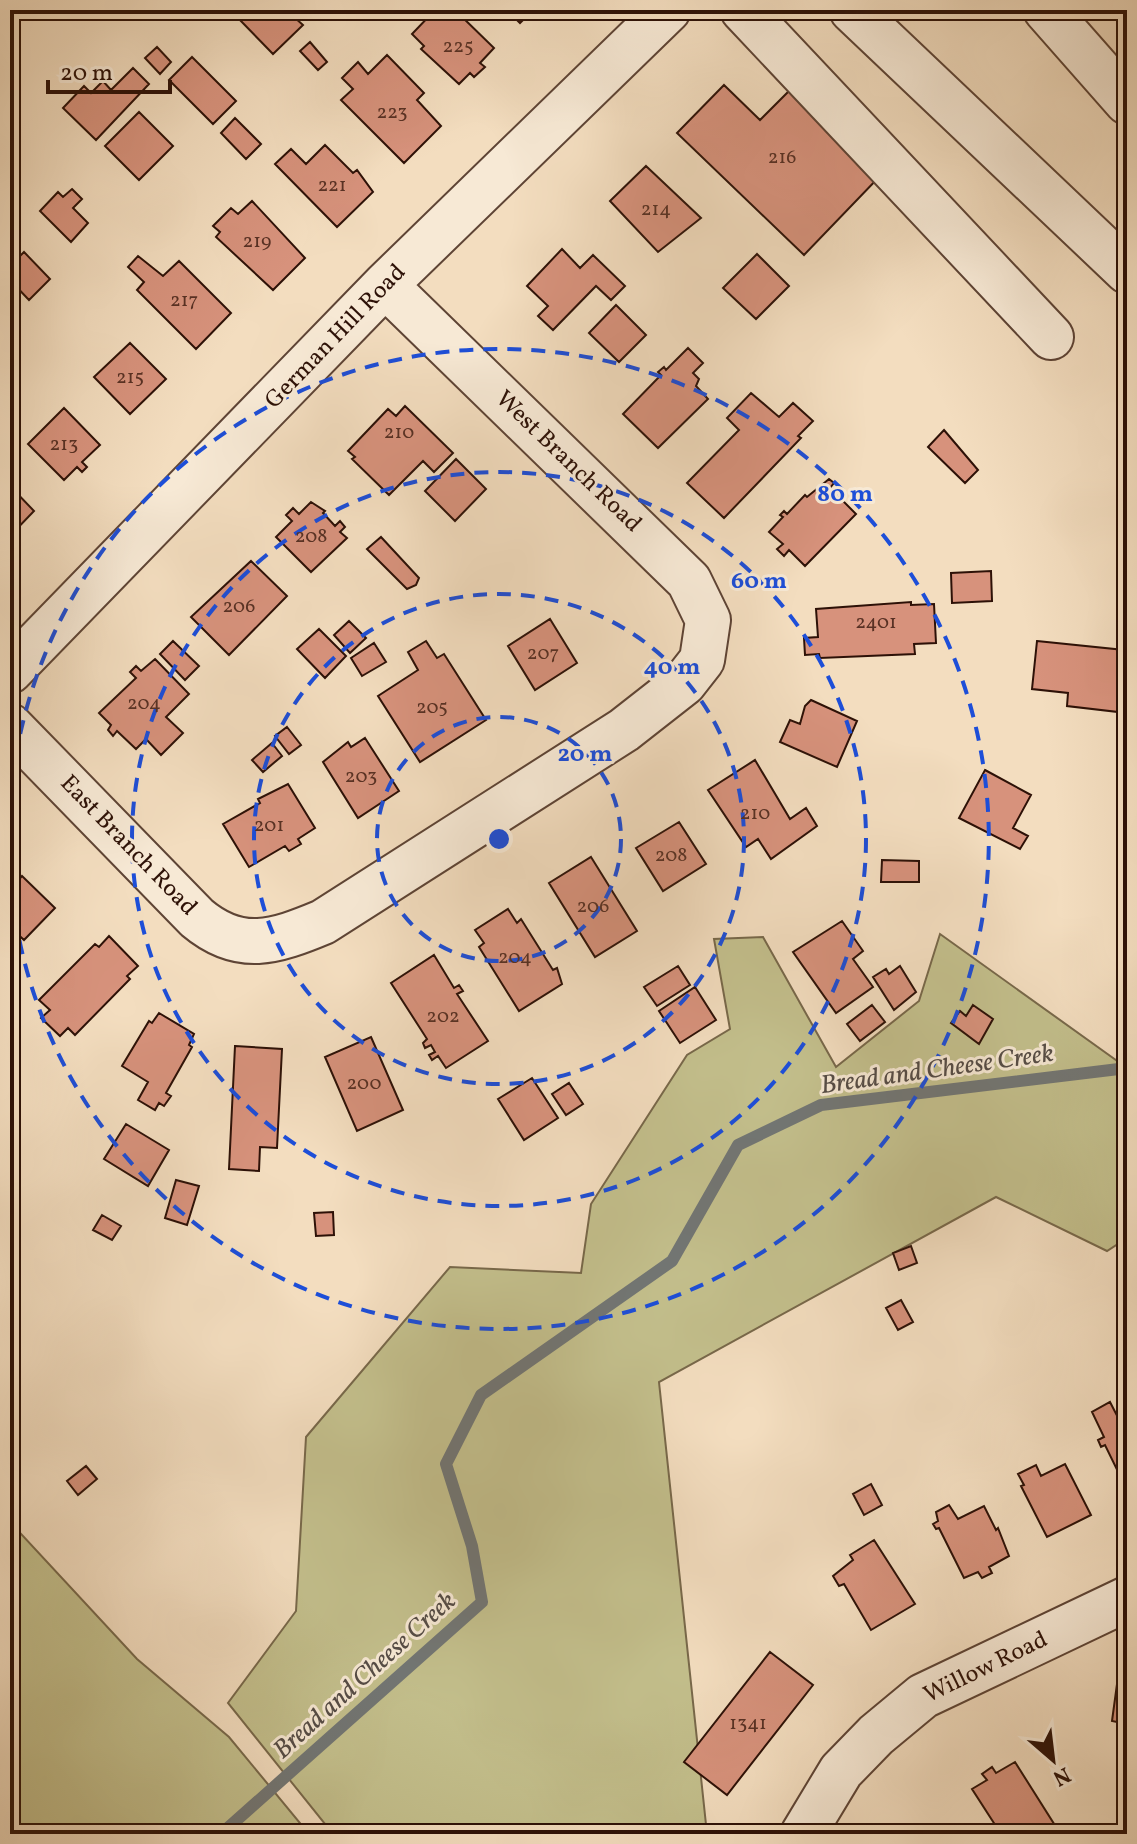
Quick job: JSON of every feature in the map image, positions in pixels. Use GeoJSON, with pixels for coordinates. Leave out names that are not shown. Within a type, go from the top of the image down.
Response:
{"type":"FeatureCollection","features":[{"type":"Feature","properties":{"kind":"street","name":"German Hill Road"},"geometry":{"type":"LineString","coordinates":[[10,671],[385,285],[668,10]]}},
{"type":"Feature","properties":{"kind":"street"},"geometry":{"type":"LineString","coordinates":[[743,10],[1051,337]]}},
{"type":"Feature","properties":{"kind":"street"},"geometry":{"type":"LineString","coordinates":[[852,10],[1127,271]]}},
{"type":"Feature","properties":{"kind":"street"},"geometry":{"type":"LineString","coordinates":[[1046,10],[1127,102]]}},
{"type":"Feature","properties":{"kind":"street","name":"West Branch Road"},"geometry":{"type":"LineString","coordinates":[[258,943],[282,939],[323,922],[598,747],[662,702],[684,683],[702,660],[708,620],[689,581],[385,285]]}},
{"type":"Feature","properties":{"kind":"street","name":"East Branch Road"},"geometry":{"type":"LineString","coordinates":[[10,726],[197,918],[215,933],[258,943]]}},
{"type":"Feature","properties":{"kind":"street","name":"Willow Road"},"geometry":{"type":"LineString","coordinates":[[803,1834],[841,1771],[923,1696],[1127,1599]]}},
{"type":"Feature","properties":{"kind":"shaded area"},"geometry":{"type":"Polygon","coordinates":[[[940,934],[1127,1068],[1127,1238],[1107,1251],[996,1197],[659,1382],[707,1834],[333,1834],[228,1703],[296,1611],[306,1437],[450,1267],[581,1273],[591,1204],[687,1055],[730,1029],[714,939],[763,937],[836,1067],[919,1001],[940,934]]]}},
{"type":"Feature","properties":{"kind":"shaded area"},"geometry":{"type":"Polygon","coordinates":[[[10,1522],[137,1659],[229,1737],[309,1834],[10,1834],[10,1522]]]}},
{"type":"Feature","properties":{"kind":"building"},"geometry":{"type":"Polygon","coordinates":[[[247,10],[302,10],[294,17],[303,25],[273,54],[238,18],[247,10]]]}},
{"type":"Feature","properties":{"kind":"building"},"geometry":{"type":"Polygon","coordinates":[[[435,10],[449,10],[455,16],[458,13],[494,48],[480,63],[485,67],[474,77],[470,73],[459,84],[421,49],[424,46],[412,34],[435,10]]]}},
{"type":"Feature","properties":{"kind":"building"},"geometry":{"type":"Polygon","coordinates":[[[507,10],[533,10],[520,23],[507,10]]]}},
{"type":"Feature","properties":{"kind":"building"},"geometry":{"type":"Polygon","coordinates":[[[533,10],[549,10],[540,18],[533,10]]]}},
{"type":"Feature","properties":{"kind":"building"},"geometry":{"type":"Polygon","coordinates":[[[310,42],[327,62],[318,70],[300,51],[310,42]]]}},
{"type":"Feature","properties":{"kind":"building"},"geometry":{"type":"Polygon","coordinates":[[[157,47],[171,62],[160,74],[145,58],[157,47]]]}},
{"type":"Feature","properties":{"kind":"building"},"geometry":{"type":"Polygon","coordinates":[[[387,55],[424,93],[417,100],[441,126],[404,163],[341,100],[353,89],[342,78],[358,62],[368,74],[387,55]]]}},
{"type":"Feature","properties":{"kind":"building"},"geometry":{"type":"Polygon","coordinates":[[[192,57],[236,101],[213,124],[169,80],[192,57]]]}},
{"type":"Feature","properties":{"kind":"building"},"geometry":{"type":"Polygon","coordinates":[[[133,68],[149,84],[96,140],[63,108],[84,86],[91,93],[103,81],[111,90],[133,68]]]}},
{"type":"Feature","properties":{"kind":"building"},"geometry":{"type":"Polygon","coordinates":[[[724,85],[760,120],[790,90],[880,176],[804,255],[677,133],[724,85]]]}},
{"type":"Feature","properties":{"kind":"building"},"geometry":{"type":"Polygon","coordinates":[[[139,112],[173,146],[139,180],[105,146],[139,112]]]}},
{"type":"Feature","properties":{"kind":"building"},"geometry":{"type":"Polygon","coordinates":[[[235,118],[261,144],[246,159],[221,133],[235,118]]]}},
{"type":"Feature","properties":{"kind":"building"},"geometry":{"type":"Polygon","coordinates":[[[325,145],[353,173],[357,170],[373,192],[337,227],[275,164],[291,149],[306,164],[325,145]]]}},
{"type":"Feature","properties":{"kind":"building"},"geometry":{"type":"Polygon","coordinates":[[[646,166],[701,218],[658,252],[610,201],[646,166]]]}},
{"type":"Feature","properties":{"kind":"building"},"geometry":{"type":"Polygon","coordinates":[[[72,189],[82,199],[73,208],[88,223],[71,242],[40,211],[58,192],[63,197],[72,189]]]}},
{"type":"Feature","properties":{"kind":"building"},"geometry":{"type":"Polygon","coordinates":[[[252,201],[305,258],[273,290],[216,237],[220,232],[213,226],[231,208],[238,214],[252,201]]]}},
{"type":"Feature","properties":{"kind":"building"},"geometry":{"type":"Polygon","coordinates":[[[562,249],[580,268],[593,255],[625,286],[611,300],[596,286],[553,330],[538,316],[548,306],[527,286],[562,249]]]}},
{"type":"Feature","properties":{"kind":"building"},"geometry":{"type":"Polygon","coordinates":[[[24,252],[50,279],[29,300],[10,280],[10,266],[24,252]]]}},
{"type":"Feature","properties":{"kind":"building"},"geometry":{"type":"Polygon","coordinates":[[[757,254],[789,286],[756,319],[723,288],[757,254]]]}},
{"type":"Feature","properties":{"kind":"building"},"geometry":{"type":"Polygon","coordinates":[[[138,256],[163,276],[179,261],[231,313],[196,349],[137,290],[144,282],[128,267],[138,256]]]}},
{"type":"Feature","properties":{"kind":"building"},"geometry":{"type":"Polygon","coordinates":[[[616,305],[646,335],[619,362],[589,333],[616,305]]]}},
{"type":"Feature","properties":{"kind":"building"},"geometry":{"type":"Polygon","coordinates":[[[130,343],[166,379],[130,414],[94,377],[130,343]]]}},
{"type":"Feature","properties":{"kind":"building"},"geometry":{"type":"Polygon","coordinates":[[[688,348],[703,363],[693,373],[699,379],[696,386],[708,399],[658,448],[623,414],[661,375],[658,372],[664,367],[666,370],[688,348]]]}},
{"type":"Feature","properties":{"kind":"building"},"geometry":{"type":"Polygon","coordinates":[[[751,393],[779,417],[793,403],[813,421],[798,436],[801,438],[724,518],[687,483],[739,430],[727,418],[751,393]]]}},
{"type":"Feature","properties":{"kind":"building"},"geometry":{"type":"Polygon","coordinates":[[[405,406],[453,453],[434,472],[423,461],[389,495],[352,459],[355,457],[348,451],[388,409],[396,416],[405,406]]]}},
{"type":"Feature","properties":{"kind":"building"},"geometry":{"type":"Polygon","coordinates":[[[64,408],[100,445],[82,462],[87,467],[82,472],[77,467],[64,480],[28,444],[64,408]]]}},
{"type":"Feature","properties":{"kind":"building"},"geometry":{"type":"Polygon","coordinates":[[[944,430],[978,470],[965,483],[928,447],[944,430]]]}},
{"type":"Feature","properties":{"kind":"building"},"geometry":{"type":"Polygon","coordinates":[[[456,459],[486,489],[455,521],[425,491],[456,459]]]}},
{"type":"Feature","properties":{"kind":"building"},"geometry":{"type":"Polygon","coordinates":[[[829,479],[834,483],[830,488],[856,514],[805,566],[789,550],[784,556],[777,549],[783,544],[769,532],[783,517],[780,515],[784,511],[787,514],[805,495],[807,497],[829,479]]]}},
{"type":"Feature","properties":{"kind":"building"},"geometry":{"type":"Polygon","coordinates":[[[10,486],[34,511],[10,536],[10,486]]]}},
{"type":"Feature","properties":{"kind":"building"},"geometry":{"type":"Polygon","coordinates":[[[311,502],[325,511],[323,513],[335,526],[340,521],[345,527],[340,532],[347,538],[311,572],[276,537],[292,521],[286,515],[293,508],[299,514],[311,502]]]}},
{"type":"Feature","properties":{"kind":"building"},"geometry":{"type":"Polygon","coordinates":[[[381,537],[419,578],[416,585],[407,589],[367,549],[381,537]]]}},
{"type":"Feature","properties":{"kind":"building"},"geometry":{"type":"Polygon","coordinates":[[[251,561],[287,596],[229,655],[191,617],[251,561]]]}},
{"type":"Feature","properties":{"kind":"building"},"geometry":{"type":"Polygon","coordinates":[[[991,571],[992,601],[952,603],[951,573],[991,571]]]}},
{"type":"Feature","properties":{"kind":"building"},"geometry":{"type":"Polygon","coordinates":[[[911,602],[911,605],[934,604],[936,643],[914,644],[915,654],[820,658],[819,654],[805,655],[804,638],[818,637],[816,609],[911,602]]]}},
{"type":"Feature","properties":{"kind":"building"},"geometry":{"type":"Polygon","coordinates":[[[550,619],[577,663],[535,690],[508,646],[550,619]]]}},
{"type":"Feature","properties":{"kind":"building"},"geometry":{"type":"Polygon","coordinates":[[[349,621],[366,638],[350,653],[334,635],[349,621]]]}},
{"type":"Feature","properties":{"kind":"building"},"geometry":{"type":"Polygon","coordinates":[[[319,629],[346,656],[325,678],[297,649],[319,629]]]}},
{"type":"Feature","properties":{"kind":"building"},"geometry":{"type":"Polygon","coordinates":[[[173,641],[199,666],[185,680],[160,654],[173,641]]]}},
{"type":"Feature","properties":{"kind":"building"},"geometry":{"type":"Polygon","coordinates":[[[426,641],[437,658],[444,654],[486,720],[420,762],[378,696],[418,670],[408,652],[426,641]]]}},
{"type":"Feature","properties":{"kind":"building"},"geometry":{"type":"Polygon","coordinates":[[[1037,641],[1124,650],[1127,713],[1067,706],[1068,693],[1032,689],[1037,641]]]}},
{"type":"Feature","properties":{"kind":"building"},"geometry":{"type":"Polygon","coordinates":[[[374,643],[386,662],[362,676],[351,658],[374,643]]]}},
{"type":"Feature","properties":{"kind":"building"},"geometry":{"type":"Polygon","coordinates":[[[155,659],[189,694],[166,717],[183,733],[161,755],[146,739],[136,749],[117,731],[113,736],[108,730],[111,725],[99,713],[136,678],[130,672],[136,666],[141,671],[155,659]]]}},
{"type":"Feature","properties":{"kind":"building"},"geometry":{"type":"Polygon","coordinates":[[[811,700],[857,721],[837,767],[780,742],[790,720],[800,724],[805,706],[811,700]]]}},
{"type":"Feature","properties":{"kind":"building"},"geometry":{"type":"Polygon","coordinates":[[[287,727],[301,745],[289,754],[275,736],[287,727]]]}},
{"type":"Feature","properties":{"kind":"building"},"geometry":{"type":"Polygon","coordinates":[[[365,738],[399,791],[358,818],[323,762],[348,742],[351,747],[365,738]]]}},
{"type":"Feature","properties":{"kind":"building"},"geometry":{"type":"Polygon","coordinates":[[[272,743],[282,756],[263,772],[252,760],[272,743]]]}},
{"type":"Feature","properties":{"kind":"building"},"geometry":{"type":"Polygon","coordinates":[[[755,760],[790,819],[806,808],[817,826],[771,859],[758,839],[746,847],[708,790],[755,760]]]}},
{"type":"Feature","properties":{"kind":"building"},"geometry":{"type":"Polygon","coordinates":[[[985,770],[1031,795],[1013,828],[1028,836],[1020,849],[959,818],[985,770]]]}},
{"type":"Feature","properties":{"kind":"building"},"geometry":{"type":"Polygon","coordinates":[[[288,784],[315,828],[298,839],[301,844],[289,851],[285,846],[249,867],[223,824],[260,803],[258,799],[288,784]]]}},
{"type":"Feature","properties":{"kind":"building"},"geometry":{"type":"Polygon","coordinates":[[[679,822],[706,864],[663,891],[636,848],[679,822]]]}},
{"type":"Feature","properties":{"kind":"building"},"geometry":{"type":"Polygon","coordinates":[[[591,857],[637,931],[595,957],[549,883],[591,857]]]}},
{"type":"Feature","properties":{"kind":"building"},"geometry":{"type":"Polygon","coordinates":[[[10,860],[17,867],[11,879],[10,878],[10,860]]]}},
{"type":"Feature","properties":{"kind":"building"},"geometry":{"type":"Polygon","coordinates":[[[882,860],[919,861],[919,882],[881,882],[882,860]]]}},
{"type":"Feature","properties":{"kind":"building"},"geometry":{"type":"Polygon","coordinates":[[[22,876],[55,908],[24,940],[10,927],[10,889],[22,876]]]}},
{"type":"Feature","properties":{"kind":"building"},"geometry":{"type":"Polygon","coordinates":[[[508,909],[517,923],[521,919],[553,970],[557,968],[562,984],[519,1011],[479,947],[484,943],[475,930],[508,909]]]}},
{"type":"Feature","properties":{"kind":"building"},"geometry":{"type":"Polygon","coordinates":[[[842,921],[863,951],[853,959],[873,987],[836,1013],[793,952],[842,921]]]}},
{"type":"Feature","properties":{"kind":"building"},"geometry":{"type":"Polygon","coordinates":[[[109,936],[138,966],[127,976],[130,979],[75,1035],[68,1028],[60,1036],[41,1018],[50,1010],[39,1000],[95,944],[99,947],[109,936]]]}},
{"type":"Feature","properties":{"kind":"building"},"geometry":{"type":"Polygon","coordinates":[[[434,955],[454,988],[459,985],[463,991],[457,994],[488,1041],[446,1068],[438,1056],[432,1060],[429,1055],[435,1052],[431,1045],[425,1048],[423,1043],[427,1039],[391,983],[434,955]]]}},
{"type":"Feature","properties":{"kind":"building"},"geometry":{"type":"Polygon","coordinates":[[[678,966],[690,985],[657,1006],[644,987],[678,966]]]}},
{"type":"Feature","properties":{"kind":"building"},"geometry":{"type":"Polygon","coordinates":[[[900,966],[916,992],[894,1010],[873,977],[886,969],[889,974],[900,966]]]}},
{"type":"Feature","properties":{"kind":"building"},"geometry":{"type":"Polygon","coordinates":[[[695,987],[716,1020],[680,1043],[659,1011],[695,987]]]}},
{"type":"Feature","properties":{"kind":"building"},"geometry":{"type":"Polygon","coordinates":[[[872,1005],[885,1022],[860,1041],[847,1024],[872,1005]]]}},
{"type":"Feature","properties":{"kind":"building"},"geometry":{"type":"Polygon","coordinates":[[[973,1005],[993,1019],[979,1044],[951,1023],[960,1011],[966,1016],[973,1005]]]}},
{"type":"Feature","properties":{"kind":"building"},"geometry":{"type":"Polygon","coordinates":[[[159,1013],[194,1034],[189,1045],[192,1047],[166,1093],[171,1096],[164,1106],[159,1103],[155,1110],[138,1100],[148,1082],[122,1066],[149,1021],[152,1023],[159,1013]]]}},
{"type":"Feature","properties":{"kind":"building"},"geometry":{"type":"Polygon","coordinates":[[[371,1037],[403,1110],[357,1131],[325,1057],[371,1037]]]}},
{"type":"Feature","properties":{"kind":"building"},"geometry":{"type":"Polygon","coordinates":[[[235,1046],[282,1049],[277,1148],[260,1147],[259,1171],[229,1169],[235,1046]]]}},
{"type":"Feature","properties":{"kind":"building"},"geometry":{"type":"Polygon","coordinates":[[[532,1078],[558,1118],[524,1140],[498,1099],[532,1078]]]}},
{"type":"Feature","properties":{"kind":"building"},"geometry":{"type":"Polygon","coordinates":[[[569,1083],[583,1104],[566,1115],[552,1094],[569,1083]]]}},
{"type":"Feature","properties":{"kind":"building"},"geometry":{"type":"Polygon","coordinates":[[[126,1124],[169,1150],[148,1186],[104,1159],[126,1124]]]}},
{"type":"Feature","properties":{"kind":"building"},"geometry":{"type":"Polygon","coordinates":[[[176,1180],[199,1186],[187,1225],[165,1218],[176,1180]]]}},
{"type":"Feature","properties":{"kind":"building"},"geometry":{"type":"Polygon","coordinates":[[[333,1212],[334,1235],[316,1236],[314,1213],[333,1212]]]}},
{"type":"Feature","properties":{"kind":"building"},"geometry":{"type":"Polygon","coordinates":[[[102,1215],[121,1226],[112,1240],[93,1230],[102,1215]]]}},
{"type":"Feature","properties":{"kind":"building"},"geometry":{"type":"Polygon","coordinates":[[[911,1246],[917,1263],[899,1270],[893,1253],[911,1246]]]}},
{"type":"Feature","properties":{"kind":"building"},"geometry":{"type":"Polygon","coordinates":[[[901,1300],[913,1322],[898,1330],[886,1308],[901,1300]]]}},
{"type":"Feature","properties":{"kind":"building"},"geometry":{"type":"Polygon","coordinates":[[[1110,1402],[1127,1435],[1127,1490],[1105,1445],[1101,1447],[1098,1440],[1104,1437],[1092,1412],[1110,1402]]]}},
{"type":"Feature","properties":{"kind":"building"},"geometry":{"type":"Polygon","coordinates":[[[1065,1464],[1091,1515],[1047,1537],[1018,1474],[1036,1465],[1041,1476],[1065,1464]]]}},
{"type":"Feature","properties":{"kind":"building"},"geometry":{"type":"Polygon","coordinates":[[[86,1466],[97,1479],[78,1495],[67,1481],[86,1466]]]}},
{"type":"Feature","properties":{"kind":"building"},"geometry":{"type":"Polygon","coordinates":[[[871,1484],[882,1505],[864,1515],[853,1494],[871,1484]]]}},
{"type":"Feature","properties":{"kind":"building"},"geometry":{"type":"Polygon","coordinates":[[[949,1505],[958,1519],[984,1506],[996,1530],[998,1528],[1009,1556],[989,1567],[992,1573],[982,1578],[978,1572],[964,1578],[939,1528],[936,1529],[933,1524],[938,1521],[936,1512],[949,1505]]]}},
{"type":"Feature","properties":{"kind":"building"},"geometry":{"type":"Polygon","coordinates":[[[874,1540],[915,1604],[871,1630],[844,1584],[839,1586],[833,1576],[853,1560],[850,1555],[874,1540]]]}},
{"type":"Feature","properties":{"kind":"building"},"geometry":{"type":"Polygon","coordinates":[[[770,1652],[813,1685],[727,1795],[684,1762],[770,1652]]]}},
{"type":"Feature","properties":{"kind":"building"},"geometry":{"type":"Polygon","coordinates":[[[1122,1667],[1127,1668],[1127,1683],[1120,1682],[1122,1667]]]}},
{"type":"Feature","properties":{"kind":"building"},"geometry":{"type":"Polygon","coordinates":[[[1117,1684],[1127,1685],[1127,1724],[1112,1721],[1117,1684]]]}},
{"type":"Feature","properties":{"kind":"building"},"geometry":{"type":"Polygon","coordinates":[[[1015,1762],[1056,1827],[1044,1834],[1001,1834],[972,1789],[987,1780],[982,1774],[992,1767],[996,1773],[1015,1762]]]}},
{"type":"Feature","properties":{"kind":"waterway","name":"Bread and Cheese Creek"},"geometry":{"type":"LineString","coordinates":[[221,1834],[482,1602],[472,1546],[446,1464],[481,1395],[672,1261],[738,1145],[821,1105],[1127,1068]]}}]}
